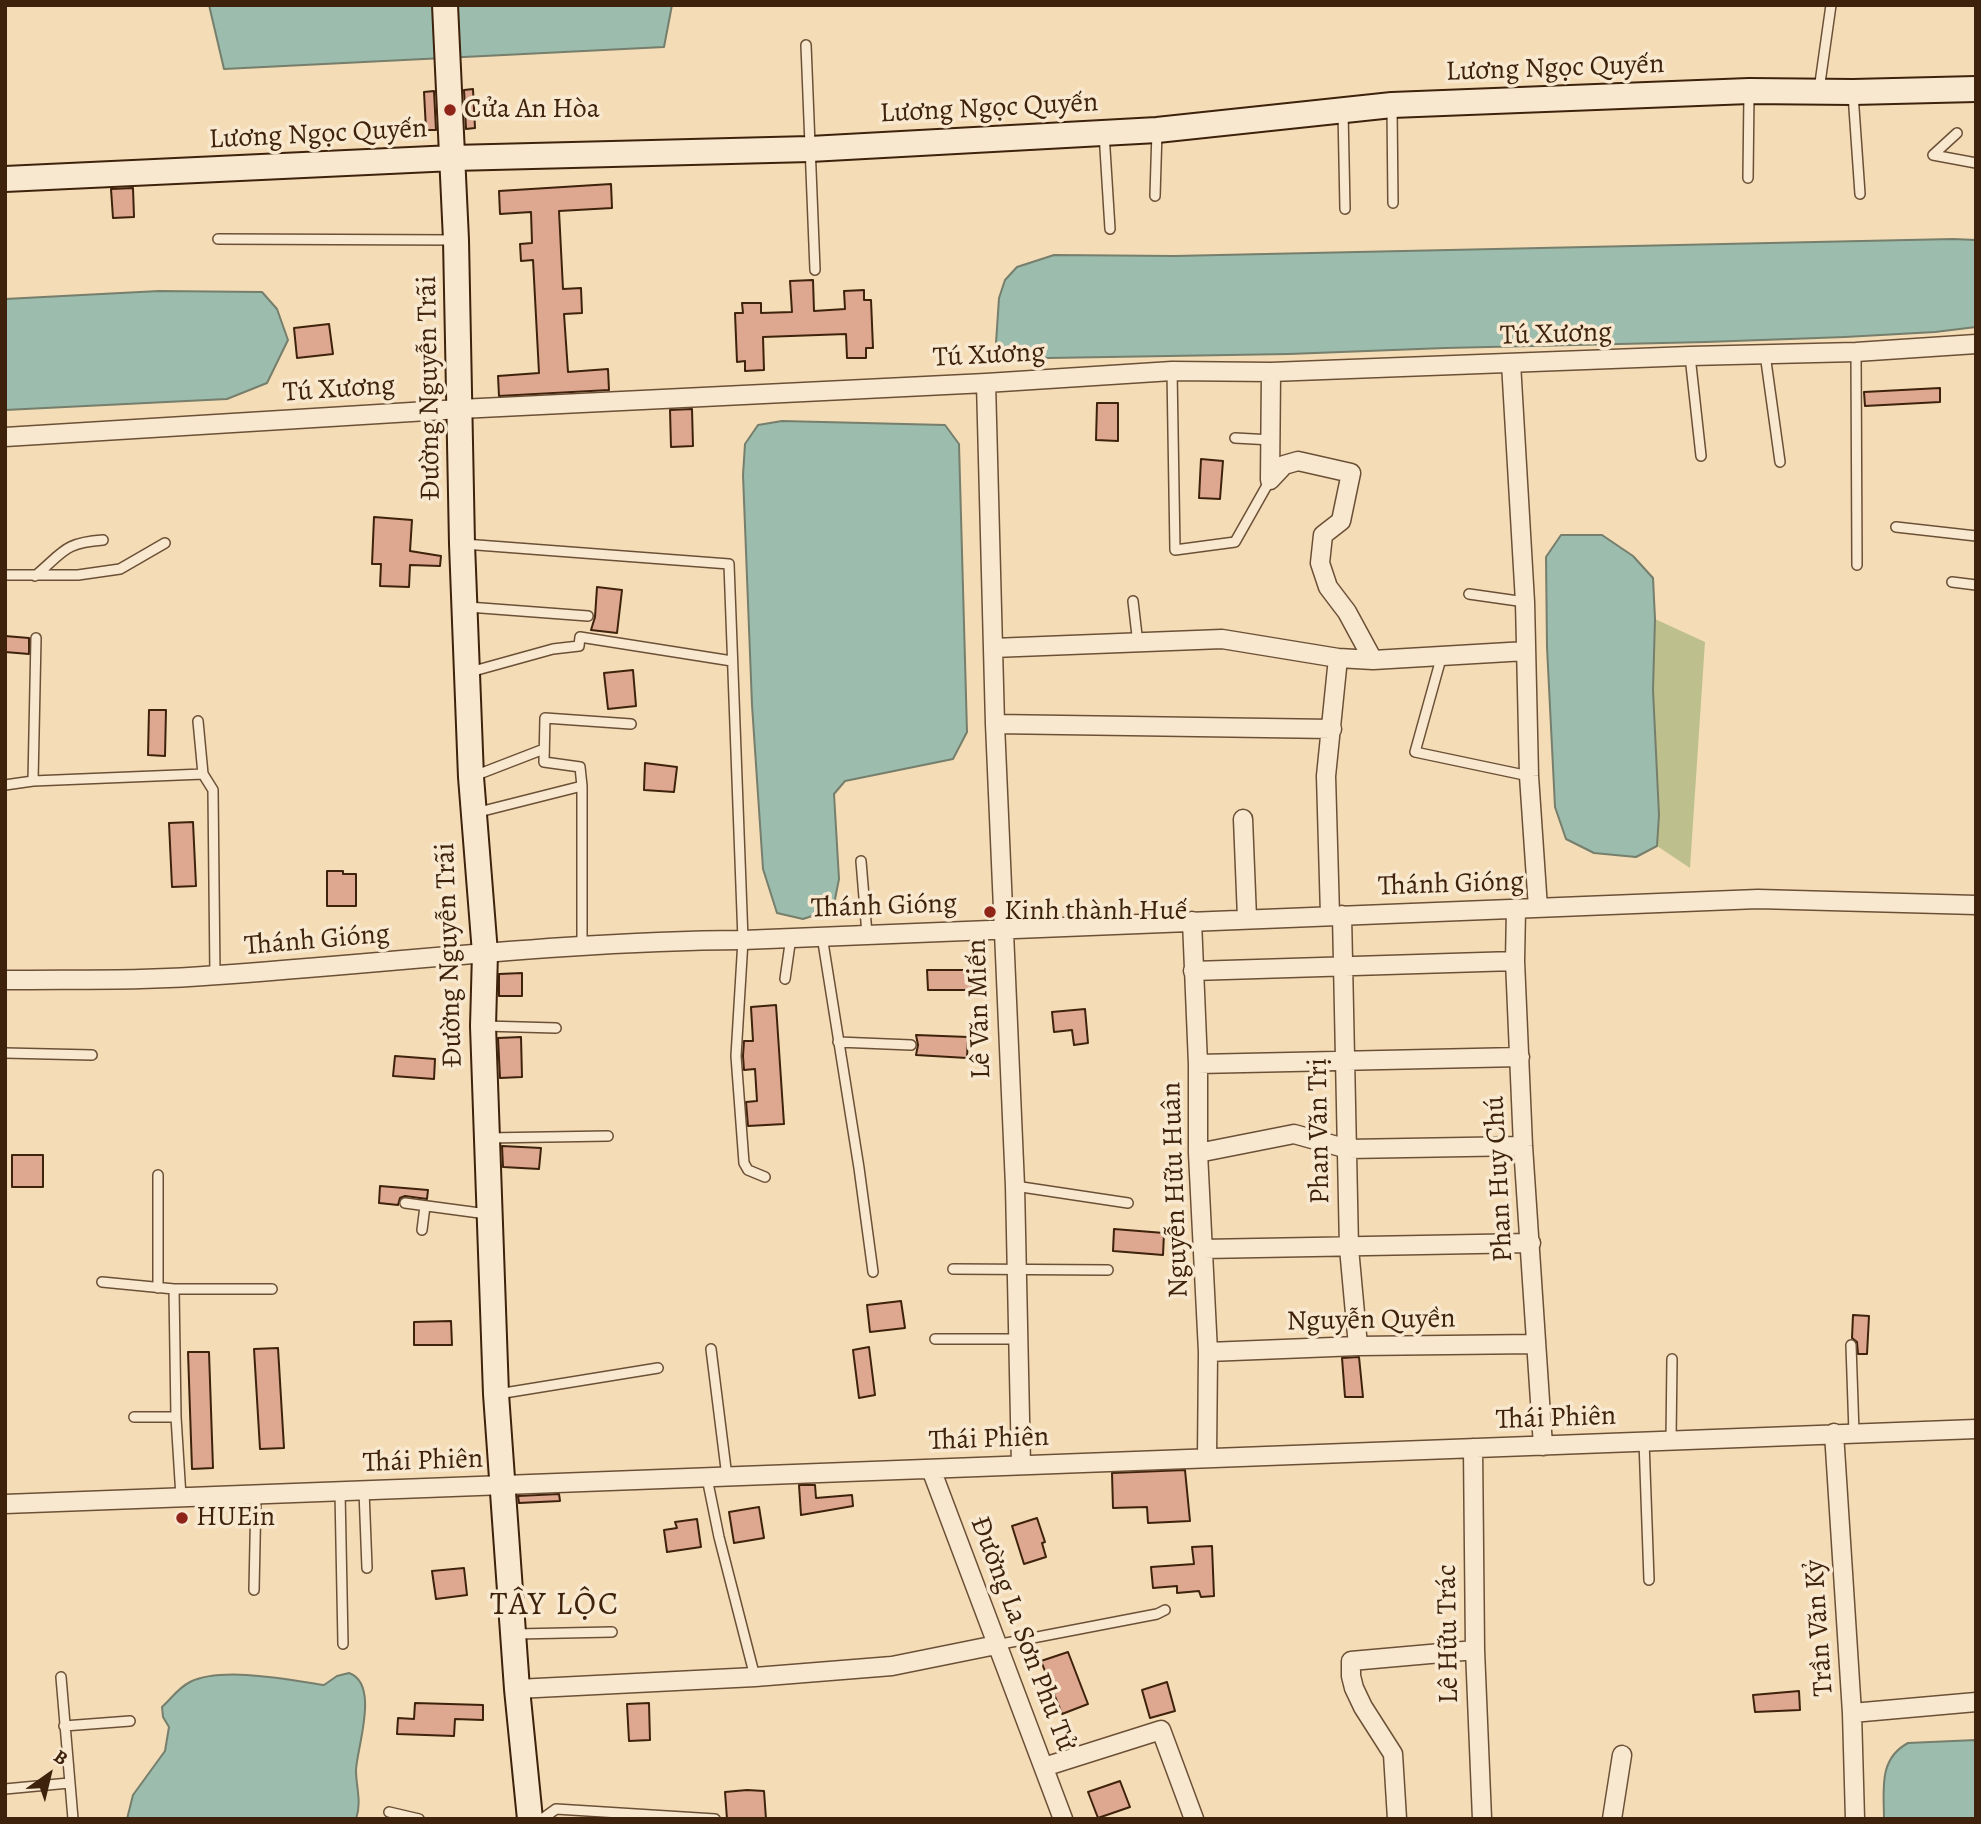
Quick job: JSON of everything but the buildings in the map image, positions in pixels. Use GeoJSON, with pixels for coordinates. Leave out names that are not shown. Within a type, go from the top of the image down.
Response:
{"type":"FeatureCollection","features":[{"type":"Feature","properties":{"kind":"street","name":"Đường Nguyễn Trãi"},"geometry":{"type":"LineString","coordinates":[[445,5],[456,240],[471,777],[485,953],[483,1026],[496,1395],[517,1689],[530,1819]]}},
{"type":"Feature","properties":{"kind":"street","name":"Lương Ngọc Quyến"},"geometry":{"type":"LineString","coordinates":[[5,179],[453,158],[810,149],[1157,130],[1392,105],[1749,92],[1976,89]]}},
{"type":"Feature","properties":{"kind":"street","name":"Tú Xương"},"geometry":{"type":"LineString","coordinates":[[5,437],[460,409],[1172,371],[1271,372],[1856,352],[1976,344]]}},
{"type":"Feature","properties":{"kind":"street"},"geometry":{"type":"LineString","coordinates":[[1510,363],[1525,602],[1529,776],[1538,908]]}},
{"type":"Feature","properties":{"kind":"street"},"geometry":{"type":"LineString","coordinates":[[1270,480],[1271,372]]}},
{"type":"Feature","properties":{"kind":"street","name":"Lê Văn Miến"},"geometry":{"type":"LineString","coordinates":[[986,383],[995,724],[1015,1186],[1021,1465]]}},
{"type":"Feature","properties":{"kind":"street"},"geometry":{"type":"LineString","coordinates":[[1270,480],[1284,465],[1298,461],[1351,473],[1341,521],[1323,535],[1320,563],[1328,587],[1347,612],[1373,660]]}},
{"type":"Feature","properties":{"kind":"street"},"geometry":{"type":"LineString","coordinates":[[993,648],[1222,639],[1338,658],[1373,660],[1526,650]]}},
{"type":"Feature","properties":{"kind":"street","name":"Phan Văn Trị"},"geometry":{"type":"LineString","coordinates":[[1338,658],[1326,776],[1336,915],[1343,964],[1349,1248],[1357,1346]]}},
{"type":"Feature","properties":{"kind":"street"},"geometry":{"type":"LineString","coordinates":[[995,724],[1332,729]]}},
{"type":"Feature","properties":{"kind":"street"},"geometry":{"type":"LineString","coordinates":[[1243,819],[1247,918]]}},
{"type":"Feature","properties":{"kind":"street","name":"Thánh Gióng"},"geometry":{"type":"LineString","coordinates":[[5,980],[215,976],[661,940],[743,940],[1758,899],[1976,905]]}},
{"type":"Feature","properties":{"kind":"street","name":"Phan Huy Chú"},"geometry":{"type":"LineString","coordinates":[[1516,909],[1515,961],[1523,1146],[1543,1446]]}},
{"type":"Feature","properties":{"kind":"street","name":"Nguyễn Hữu Huân"},"geometry":{"type":"LineString","coordinates":[[1192,921],[1198,1064],[1198,1153],[1208,1352],[1207,1458]]}},
{"type":"Feature","properties":{"kind":"street"},"geometry":{"type":"LineString","coordinates":[[1193,971],[1343,964],[1515,961]]}},
{"type":"Feature","properties":{"kind":"street"},"geometry":{"type":"LineString","coordinates":[[1198,1064],[1520,1056]]}},
{"type":"Feature","properties":{"kind":"street"},"geometry":{"type":"LineString","coordinates":[[1198,1153],[1294,1134],[1348,1149],[1523,1146]]}},
{"type":"Feature","properties":{"kind":"street"},"geometry":{"type":"LineString","coordinates":[[1203,1249],[1531,1243]]}},
{"type":"Feature","properties":{"kind":"street","name":"Nguyễn Quyền"},"geometry":{"type":"LineString","coordinates":[[1208,1352],[1536,1343]]}},
{"type":"Feature","properties":{"kind":"street","name":"Thái Phiên"},"geometry":{"type":"LineString","coordinates":[[5,1504],[1976,1429]]}},
{"type":"Feature","properties":{"kind":"street","name":"Trần Văn Kỷ"},"geometry":{"type":"LineString","coordinates":[[1834,1433],[1852,1713],[1854,1819]]}},
{"type":"Feature","properties":{"kind":"street","name":"Lê Hữu Trác"},"geometry":{"type":"LineString","coordinates":[[1473,1448],[1475,1650],[1482,1819]]}},
{"type":"Feature","properties":{"kind":"street","name":"Đường La Sơn Phu Tử"},"geometry":{"type":"LineString","coordinates":[[932,1469],[1063,1819]]}},
{"type":"Feature","properties":{"kind":"street"},"geometry":{"type":"LineString","coordinates":[[517,1689],[755,1677],[891,1666],[996,1645]]}},
{"type":"Feature","properties":{"kind":"street"},"geometry":{"type":"LineString","coordinates":[[1396,1819],[1393,1754],[1354,1688],[1352,1661],[1475,1650]]}},
{"type":"Feature","properties":{"kind":"street"},"geometry":{"type":"LineString","coordinates":[[1852,1713],[1976,1702]]}},
{"type":"Feature","properties":{"kind":"street"},"geometry":{"type":"LineString","coordinates":[[1044,1767],[1161,1730],[1194,1819]]}},
{"type":"Feature","properties":{"kind":"street"},"geometry":{"type":"LineString","coordinates":[[1612,1819],[1622,1755]]}},
{"type":"Feature","properties":{"kind":"lane"},"geometry":{"type":"LineString","coordinates":[[1819,91],[1831,5]]}},
{"type":"Feature","properties":{"kind":"lane"},"geometry":{"type":"LineString","coordinates":[[806,45],[815,270]]}},
{"type":"Feature","properties":{"kind":"lane"},"geometry":{"type":"LineString","coordinates":[[1748,178],[1749,92]]}},
{"type":"Feature","properties":{"kind":"lane"},"geometry":{"type":"LineString","coordinates":[[1853,92],[1860,194]]}},
{"type":"Feature","properties":{"kind":"lane"},"geometry":{"type":"LineString","coordinates":[[1392,105],[1393,203]]}},
{"type":"Feature","properties":{"kind":"lane"},"geometry":{"type":"LineString","coordinates":[[1343,109],[1345,209]]}},
{"type":"Feature","properties":{"kind":"lane"},"geometry":{"type":"LineString","coordinates":[[1155,196],[1157,130]]}},
{"type":"Feature","properties":{"kind":"lane"},"geometry":{"type":"LineString","coordinates":[[1104,131],[1110,229]]}},
{"type":"Feature","properties":{"kind":"lane"},"geometry":{"type":"LineString","coordinates":[[1956,133],[1933,155],[1976,163]]}},
{"type":"Feature","properties":{"kind":"lane"},"geometry":{"type":"LineString","coordinates":[[218,239],[456,240]]}},
{"type":"Feature","properties":{"kind":"lane"},"geometry":{"type":"LineString","coordinates":[[1856,352],[1857,565]]}},
{"type":"Feature","properties":{"kind":"lane"},"geometry":{"type":"LineString","coordinates":[[1765,354],[1780,462]]}},
{"type":"Feature","properties":{"kind":"lane"},"geometry":{"type":"LineString","coordinates":[[1690,356],[1701,456]]}},
{"type":"Feature","properties":{"kind":"lane"},"geometry":{"type":"LineString","coordinates":[[1172,371],[1175,550],[1236,542],[1270,480]]}},
{"type":"Feature","properties":{"kind":"lane"},"geometry":{"type":"LineString","coordinates":[[1235,438],[1272,440]]}},
{"type":"Feature","properties":{"kind":"lane"},"geometry":{"type":"LineString","coordinates":[[1896,527],[1976,536]]}},
{"type":"Feature","properties":{"kind":"lane"},"geometry":{"type":"LineString","coordinates":[[35,576],[68,547],[78,542],[103,540]]}},
{"type":"Feature","properties":{"kind":"lane"},"geometry":{"type":"LineString","coordinates":[[5,575],[78,575],[120,569],[164,543]]}},
{"type":"Feature","properties":{"kind":"lane"},"geometry":{"type":"LineString","coordinates":[[463,544],[729,564],[743,940],[736,1056],[744,1163],[748,1170],[765,1177]]}},
{"type":"Feature","properties":{"kind":"lane"},"geometry":{"type":"LineString","coordinates":[[1952,582],[1976,585]]}},
{"type":"Feature","properties":{"kind":"lane"},"geometry":{"type":"LineString","coordinates":[[1469,594],[1525,602]]}},
{"type":"Feature","properties":{"kind":"lane"},"geometry":{"type":"LineString","coordinates":[[1133,601],[1138,644]]}},
{"type":"Feature","properties":{"kind":"lane"},"geometry":{"type":"LineString","coordinates":[[467,607],[588,616]]}},
{"type":"Feature","properties":{"kind":"lane"},"geometry":{"type":"LineString","coordinates":[[469,673],[553,649],[579,646],[580,637],[732,661]]}},
{"type":"Feature","properties":{"kind":"lane"},"geometry":{"type":"LineString","coordinates":[[33,781],[36,638]]}},
{"type":"Feature","properties":{"kind":"lane"},"geometry":{"type":"LineString","coordinates":[[1442,655],[1415,752],[1529,776]]}},
{"type":"Feature","properties":{"kind":"lane"},"geometry":{"type":"LineString","coordinates":[[582,945],[580,767],[544,762],[545,718],[631,724]]}},
{"type":"Feature","properties":{"kind":"lane"},"geometry":{"type":"LineString","coordinates":[[198,721],[203,774],[213,790],[215,976]]}},
{"type":"Feature","properties":{"kind":"lane"},"geometry":{"type":"LineString","coordinates":[[471,777],[544,750]]}},
{"type":"Feature","properties":{"kind":"lane"},"geometry":{"type":"LineString","coordinates":[[5,785],[33,781],[203,774]]}},
{"type":"Feature","properties":{"kind":"lane"},"geometry":{"type":"LineString","coordinates":[[473,814],[582,786]]}},
{"type":"Feature","properties":{"kind":"lane"},"geometry":{"type":"LineString","coordinates":[[861,861],[867,934]]}},
{"type":"Feature","properties":{"kind":"lane"},"geometry":{"type":"LineString","coordinates":[[822,936],[873,1272]]}},
{"type":"Feature","properties":{"kind":"lane"},"geometry":{"type":"LineString","coordinates":[[785,979],[791,937]]}},
{"type":"Feature","properties":{"kind":"lane"},"geometry":{"type":"LineString","coordinates":[[483,1026],[556,1028]]}},
{"type":"Feature","properties":{"kind":"lane"},"geometry":{"type":"LineString","coordinates":[[838,1042],[911,1045]]}},
{"type":"Feature","properties":{"kind":"lane"},"geometry":{"type":"LineString","coordinates":[[5,1053],[92,1055]]}},
{"type":"Feature","properties":{"kind":"lane"},"geometry":{"type":"LineString","coordinates":[[486,1138],[608,1136]]}},
{"type":"Feature","properties":{"kind":"lane"},"geometry":{"type":"LineString","coordinates":[[158,1175],[158,1288]]}},
{"type":"Feature","properties":{"kind":"lane"},"geometry":{"type":"LineString","coordinates":[[1015,1186],[1128,1203]]}},
{"type":"Feature","properties":{"kind":"lane"},"geometry":{"type":"LineString","coordinates":[[405,1203],[489,1214]]}},
{"type":"Feature","properties":{"kind":"lane"},"geometry":{"type":"LineString","coordinates":[[422,1230],[425,1206]]}},
{"type":"Feature","properties":{"kind":"lane"},"geometry":{"type":"LineString","coordinates":[[953,1269],[1108,1270]]}},
{"type":"Feature","properties":{"kind":"lane"},"geometry":{"type":"LineString","coordinates":[[102,1282],[174,1289],[272,1289]]}},
{"type":"Feature","properties":{"kind":"lane"},"geometry":{"type":"LineString","coordinates":[[174,1289],[176,1417],[181,1498]]}},
{"type":"Feature","properties":{"kind":"lane"},"geometry":{"type":"LineString","coordinates":[[935,1339],[1019,1339]]}},
{"type":"Feature","properties":{"kind":"lane"},"geometry":{"type":"LineString","coordinates":[[1851,1345],[1854,1433]]}},
{"type":"Feature","properties":{"kind":"lane"},"geometry":{"type":"LineString","coordinates":[[711,1349],[727,1477]]}},
{"type":"Feature","properties":{"kind":"lane"},"geometry":{"type":"LineString","coordinates":[[1671,1440],[1672,1359]]}},
{"type":"Feature","properties":{"kind":"lane"},"geometry":{"type":"LineString","coordinates":[[496,1395],[659,1368]]}},
{"type":"Feature","properties":{"kind":"lane"},"geometry":{"type":"LineString","coordinates":[[134,1417],[176,1417]]}},
{"type":"Feature","properties":{"kind":"lane"},"geometry":{"type":"LineString","coordinates":[[1644,1441],[1649,1580]]}},
{"type":"Feature","properties":{"kind":"lane"},"geometry":{"type":"LineString","coordinates":[[707,1478],[719,1537],[755,1677]]}},
{"type":"Feature","properties":{"kind":"lane"},"geometry":{"type":"LineString","coordinates":[[365,1491],[367,1568]]}},
{"type":"Feature","properties":{"kind":"lane"},"geometry":{"type":"LineString","coordinates":[[340,1492],[343,1644]]}},
{"type":"Feature","properties":{"kind":"lane"},"geometry":{"type":"LineString","coordinates":[[254,1590],[256,1495]]}},
{"type":"Feature","properties":{"kind":"lane"},"geometry":{"type":"LineString","coordinates":[[996,1645],[1157,1614],[1165,1610]]}},
{"type":"Feature","properties":{"kind":"lane"},"geometry":{"type":"LineString","coordinates":[[513,1634],[612,1632]]}},
{"type":"Feature","properties":{"kind":"lane"},"geometry":{"type":"LineString","coordinates":[[61,1677],[73,1819]]}},
{"type":"Feature","properties":{"kind":"lane"},"geometry":{"type":"LineString","coordinates":[[65,1726],[130,1721]]}},
{"type":"Feature","properties":{"kind":"lane"},"geometry":{"type":"LineString","coordinates":[[5,1789],[69,1783]]}},
{"type":"Feature","properties":{"kind":"lane"},"geometry":{"type":"LineString","coordinates":[[542,1819],[556,1809],[715,1819]]}},
{"type":"Feature","properties":{"kind":"lane"},"geometry":{"type":"LineString","coordinates":[[389,1812],[419,1819]]}},
{"type":"Feature","properties":{"kind":"green space"},"geometry":{"type":"Polygon","coordinates":[[[1655,619],[1705,642],[1690,868],[1657,846],[1659,815],[1653,690],[1655,619]]]}},
{"type":"Feature","properties":{"kind":"shaded area"},"geometry":{"type":"Polygon","coordinates":[[[209,5],[672,5],[664,47],[224,69],[209,5]]]}},
{"type":"Feature","properties":{"kind":"shaded area"},"geometry":{"type":"Polygon","coordinates":[[[1976,240],[1976,327],[1845,337],[1706,342],[1048,358],[1008,354],[996,343],[999,298],[1005,280],[1017,267],[1054,255],[1174,256],[1976,240]]]}},
{"type":"Feature","properties":{"kind":"shaded area"},"geometry":{"type":"Polygon","coordinates":[[[159,291],[262,292],[277,309],[288,340],[267,383],[227,399],[5,410],[5,299],[159,291]]]}},
{"type":"Feature","properties":{"kind":"shaded area"},"geometry":{"type":"Polygon","coordinates":[[[782,421],[945,425],[959,444],[967,732],[953,759],[845,781],[834,794],[839,879],[833,909],[803,919],[777,913],[763,869],[752,705],[743,475],[745,444],[758,425],[782,421]]]}},
{"type":"Feature","properties":{"kind":"shaded area"},"geometry":{"type":"Polygon","coordinates":[[[1561,535],[1602,535],[1633,556],[1653,578],[1653,690],[1659,815],[1657,846],[1636,857],[1594,853],[1566,839],[1555,807],[1547,647],[1546,557],[1561,535]]]}},
{"type":"Feature","properties":{"kind":"shaded area"},"geometry":{"type":"Polygon","coordinates":[[[349,1673],[358,1679],[365,1702],[356,1770],[359,1801],[356,1819],[127,1819],[133,1795],[165,1751],[169,1727],[163,1717],[162,1707],[186,1684],[204,1677],[237,1675],[324,1685],[337,1676],[349,1673]]]}},
{"type":"Feature","properties":{"kind":"shaded area"},"geometry":{"type":"Polygon","coordinates":[[[1976,1740],[1976,1819],[1884,1819],[1887,1766],[1898,1750],[1908,1743],[1976,1740]]]}},
{"type":"Feature","properties":{"kind":"place","name":"Cửa An Hòa"},"geometry":{"type":"Point","coordinates":[450,110]}},
{"type":"Feature","properties":{"kind":"place","name":"Kinh thành Huế"},"geometry":{"type":"Point","coordinates":[990,912]}},
{"type":"Feature","properties":{"kind":"place","name":"HUEin"},"geometry":{"type":"Point","coordinates":[182,1518]}},
{"type":"Feature","properties":{"kind":"district","name":"TÂY LỘC"},"geometry":{"type":"Point","coordinates":[555,1606]}}]}
